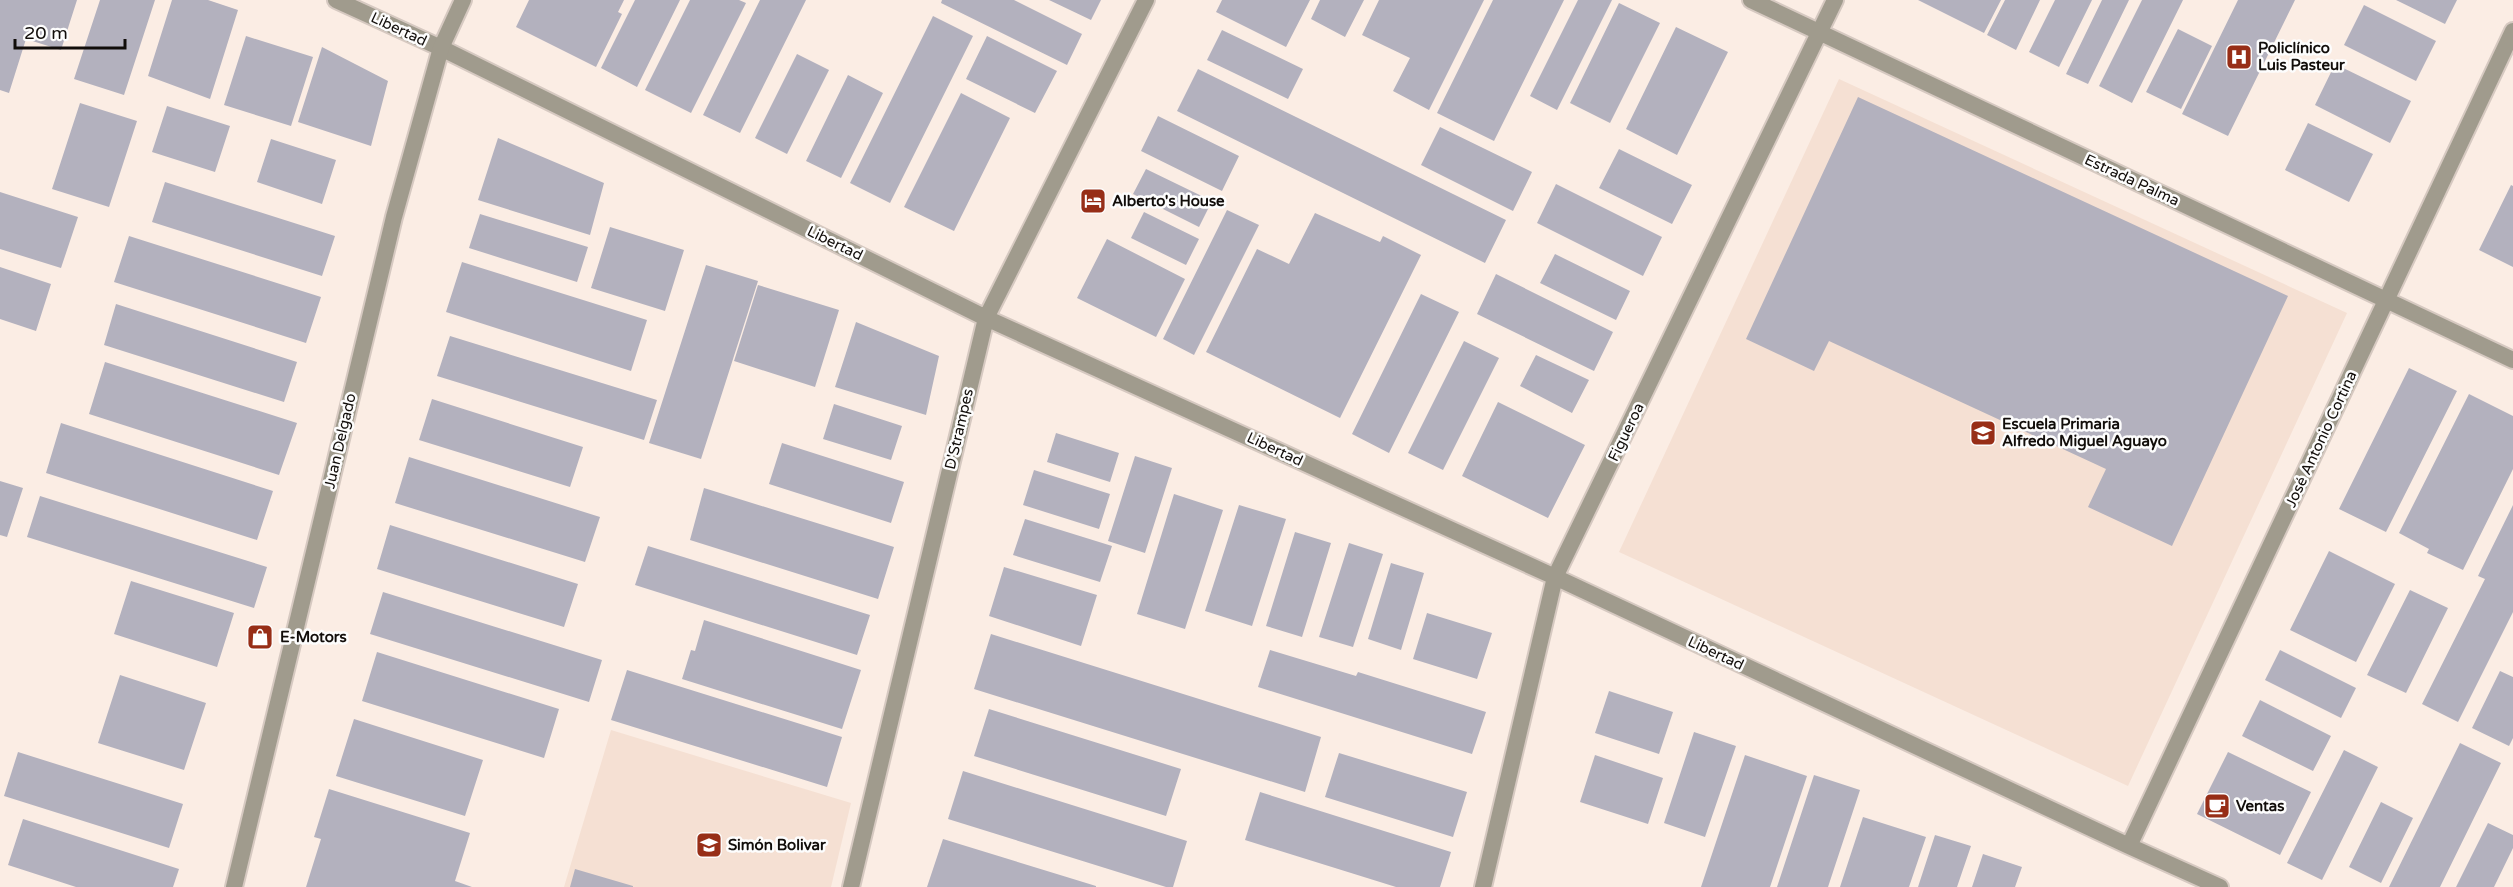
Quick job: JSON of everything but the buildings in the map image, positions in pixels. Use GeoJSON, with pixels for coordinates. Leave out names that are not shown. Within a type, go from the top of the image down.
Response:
{"type":"FeatureCollection","features":[{"type":"Feature","properties":{"kind":"street","name":"Libertad"},"geometry":{"type":"LineString","coordinates":[[336,0],[441,48],[986,318],[1555,577],[2215,886]]}},
{"type":"Feature","properties":{"kind":"street","name":"Juan Delgado"},"geometry":{"type":"LineString","coordinates":[[234,887],[393,217],[441,48],[463,0]]}},
{"type":"Feature","properties":{"kind":"street","name":"D'Strampes"},"geometry":{"type":"LineString","coordinates":[[851,887],[986,318],[1146,0]]}},
{"type":"Feature","properties":{"kind":"street","name":"Estrada Palma"},"geometry":{"type":"LineString","coordinates":[[1751,0],[2513,360]]}},
{"type":"Feature","properties":{"kind":"street","name":"Figueroa"},"geometry":{"type":"LineString","coordinates":[[1483,887],[1555,577],[1835,0]]}},
{"type":"Feature","properties":{"kind":"street","name":"José Antonio Cortina"},"geometry":{"type":"LineString","coordinates":[[2128,846],[2513,31]]}},
{"type":"Feature","properties":{"kind":"shaded area","name":"Escuela Primaria Alfredo Miguel Aguayo"},"geometry":{"type":"Polygon","coordinates":[[[1839,79],[2347,313],[2128,786],[1619,552],[1839,79]]]}},
{"type":"Feature","properties":{"kind":"shaded area","name":"Simón Bolivar"},"geometry":{"type":"Polygon","coordinates":[[[611,730],[851,803],[831,887],[564,887],[611,730]]]}},
{"type":"Feature","properties":{"kind":"place","name":"Policlínico Luis Pasteur"},"geometry":{"type":"Point","coordinates":[2239,57]}},
{"type":"Feature","properties":{"kind":"place","name":"Alberto's House"},"geometry":{"type":"Point","coordinates":[1093,201]}},
{"type":"Feature","properties":{"kind":"place","name":"Escuela Primaria Alfredo Miguel Aguayo"},"geometry":{"type":"Point","coordinates":[1983,433]}},
{"type":"Feature","properties":{"kind":"place","name":"E-Motors"},"geometry":{"type":"Point","coordinates":[260,637]}},
{"type":"Feature","properties":{"kind":"place","name":"Ventas"},"geometry":{"type":"Point","coordinates":[2217,806]}},
{"type":"Feature","properties":{"kind":"place","name":"Simón Bolivar"},"geometry":{"type":"Point","coordinates":[709,845]}}]}
